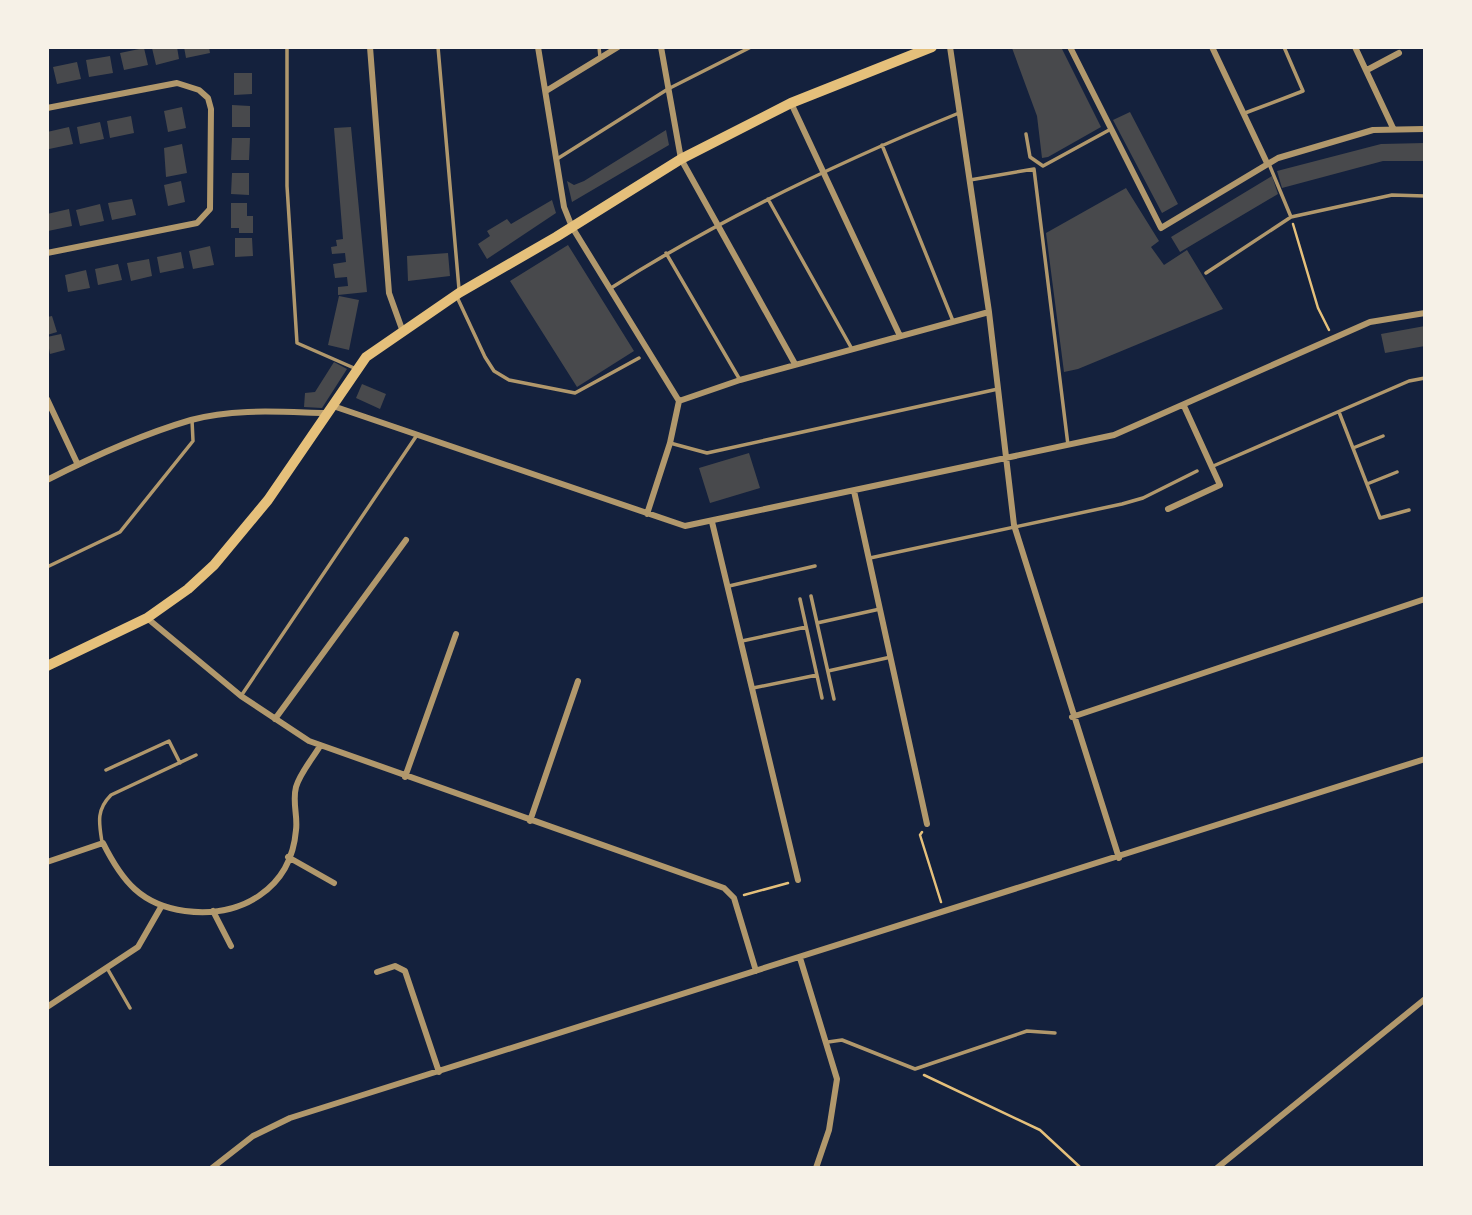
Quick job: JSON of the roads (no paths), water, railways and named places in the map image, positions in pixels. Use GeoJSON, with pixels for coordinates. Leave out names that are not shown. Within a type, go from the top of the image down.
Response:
{"type":"FeatureCollection","features":[{"type":"Feature","properties":{"kind":"main road"},"geometry":{"type":"LineString","coordinates":[[47,666],[147,618],[188,589],[227,551],[268,500],[366,357],[457,294],[681,159],[791,103],[932,47]]}},
{"type":"Feature","properties":{"kind":"street"},"geometry":{"type":"LineString","coordinates":[[370,47],[389,293],[402,332]]}},
{"type":"Feature","properties":{"kind":"street"},"geometry":{"type":"LineString","coordinates":[[538,47],[564,206],[572,227],[679,401],[670,443],[647,514]]}},
{"type":"Feature","properties":{"kind":"street"},"geometry":{"type":"LineString","coordinates":[[546,91],[618,47]]}},
{"type":"Feature","properties":{"kind":"street"},"geometry":{"type":"LineString","coordinates":[[661,47],[681,159],[795,364]]}},
{"type":"Feature","properties":{"kind":"street"},"geometry":{"type":"LineString","coordinates":[[950,47],[989,312],[1014,525],[1072,717],[1119,858]]}},
{"type":"Feature","properties":{"kind":"street"},"geometry":{"type":"LineString","coordinates":[[1070,47],[1161,228],[1267,163],[1373,130],[1425,129]]}},
{"type":"Feature","properties":{"kind":"street"},"geometry":{"type":"LineString","coordinates":[[1212,47],[1267,163]]}},
{"type":"Feature","properties":{"kind":"street"},"geometry":{"type":"LineString","coordinates":[[1354,47],[1393,128]]}},
{"type":"Feature","properties":{"kind":"street"},"geometry":{"type":"LineString","coordinates":[[1367,70],[1399,53]]}},
{"type":"Feature","properties":{"kind":"street"},"geometry":{"type":"LineString","coordinates":[[47,108],[177,82],[199,90],[208,98],[211,109],[209,209],[204,218],[197,223],[47,253]]}},
{"type":"Feature","properties":{"kind":"street"},"geometry":{"type":"LineString","coordinates":[[791,103],[900,336]]}},
{"type":"Feature","properties":{"kind":"street"},"geometry":{"type":"LineString","coordinates":[[679,401],[795,364],[989,312]]}},
{"type":"Feature","properties":{"kind":"street"},"geometry":{"type":"LineString","coordinates":[[47,480],[192,420],[248,412],[328,409],[417,435],[685,526],[1114,435],[1370,322],[1425,313]]}},
{"type":"Feature","properties":{"kind":"street"},"geometry":{"type":"LineString","coordinates":[[47,399],[78,465]]}},
{"type":"Feature","properties":{"kind":"street"},"geometry":{"type":"LineString","coordinates":[[1168,509],[1220,485],[1184,406]]}},
{"type":"Feature","properties":{"kind":"street"},"geometry":{"type":"LineString","coordinates":[[854,491],[928,824]]}},
{"type":"Feature","properties":{"kind":"street"},"geometry":{"type":"LineString","coordinates":[[712,522],[798,880]]}},
{"type":"Feature","properties":{"kind":"street"},"geometry":{"type":"LineString","coordinates":[[275,719],[406,540]]}},
{"type":"Feature","properties":{"kind":"street"},"geometry":{"type":"LineString","coordinates":[[1072,717],[1425,599]]}},
{"type":"Feature","properties":{"kind":"street"},"geometry":{"type":"LineString","coordinates":[[147,618],[241,696],[320,746],[724,888],[734,898],[757,971]]}},
{"type":"Feature","properties":{"kind":"street"},"geometry":{"type":"LineString","coordinates":[[405,777],[456,634]]}},
{"type":"Feature","properties":{"kind":"street"},"geometry":{"type":"LineString","coordinates":[[530,821],[578,681]]}},
{"type":"Feature","properties":{"kind":"street"},"geometry":{"type":"LineString","coordinates":[[47,862],[103,843],[123,878],[140,894],[161,907],[213,911],[248,904],[268,891],[288,858],[297,828],[294,807],[296,786],[320,746]]}},
{"type":"Feature","properties":{"kind":"street"},"geometry":{"type":"LineString","coordinates":[[212,1168],[236,1147],[271,1126],[1425,759]]}},
{"type":"Feature","properties":{"kind":"street"},"geometry":{"type":"LineString","coordinates":[[288,858],[334,883]]}},
{"type":"Feature","properties":{"kind":"street"},"geometry":{"type":"LineString","coordinates":[[47,1007],[138,947],[161,907]]}},
{"type":"Feature","properties":{"kind":"street"},"geometry":{"type":"LineString","coordinates":[[213,911],[231,946]]}},
{"type":"Feature","properties":{"kind":"street"},"geometry":{"type":"LineString","coordinates":[[800,958],[828,1042],[837,1079],[829,1129],[816,1168]]}},
{"type":"Feature","properties":{"kind":"street"},"geometry":{"type":"LineString","coordinates":[[377,972],[395,967],[405,971],[439,1072]]}},
{"type":"Feature","properties":{"kind":"street"},"geometry":{"type":"LineString","coordinates":[[1217,1168],[1425,999]]}},
{"type":"Feature","properties":{"kind":"lane"},"geometry":{"type":"LineString","coordinates":[[287,47],[287,186],[297,343],[358,369]]}},
{"type":"Feature","properties":{"kind":"lane"},"geometry":{"type":"LineString","coordinates":[[438,47],[457,294],[494,371],[509,380],[575,393],[639,358]]}},
{"type":"Feature","properties":{"kind":"lane"},"geometry":{"type":"LineString","coordinates":[[599,47],[600,57]]}},
{"type":"Feature","properties":{"kind":"lane"},"geometry":{"type":"LineString","coordinates":[[556,159],[668,89],[751,47]]}},
{"type":"Feature","properties":{"kind":"lane"},"geometry":{"type":"LineString","coordinates":[[1245,113],[1303,91],[1284,47]]}},
{"type":"Feature","properties":{"kind":"lane"},"geometry":{"type":"LineString","coordinates":[[611,288],[666,253],[768,199],[882,145],[960,113]]}},
{"type":"Feature","properties":{"kind":"lane"},"geometry":{"type":"LineString","coordinates":[[1026,134],[1030,157],[1043,166],[1111,129]]}},
{"type":"Feature","properties":{"kind":"lane"},"geometry":{"type":"LineString","coordinates":[[882,145],[954,322]]}},
{"type":"Feature","properties":{"kind":"lane"},"geometry":{"type":"LineString","coordinates":[[1267,163],[1273,170],[1291,218]]}},
{"type":"Feature","properties":{"kind":"lane"},"geometry":{"type":"LineString","coordinates":[[971,180],[1034,169],[1068,445]]}},
{"type":"Feature","properties":{"kind":"lane"},"geometry":{"type":"LineString","coordinates":[[1206,274],[1291,218],[1392,195],[1425,196]]}},
{"type":"Feature","properties":{"kind":"lane"},"geometry":{"type":"LineString","coordinates":[[768,199],[852,349]]}},
{"type":"Feature","properties":{"kind":"lane"},"geometry":{"type":"LineString","coordinates":[[666,253],[740,380]]}},
{"type":"Feature","properties":{"kind":"lane"},"geometry":{"type":"LineString","coordinates":[[1211,467],[1409,381],[1425,379]]}},
{"type":"Feature","properties":{"kind":"lane"},"geometry":{"type":"LineString","coordinates":[[670,443],[707,453],[998,389]]}},
{"type":"Feature","properties":{"kind":"lane"},"geometry":{"type":"LineString","coordinates":[[1339,412],[1380,518],[1409,510]]}},
{"type":"Feature","properties":{"kind":"lane"},"geometry":{"type":"LineString","coordinates":[[47,567],[120,532],[193,441],[192,420]]}},
{"type":"Feature","properties":{"kind":"lane"},"geometry":{"type":"LineString","coordinates":[[241,696],[417,435]]}},
{"type":"Feature","properties":{"kind":"lane"},"geometry":{"type":"LineString","coordinates":[[1353,448],[1383,436]]}},
{"type":"Feature","properties":{"kind":"lane"},"geometry":{"type":"LineString","coordinates":[[870,558],[1143,498],[1196,471]]}},
{"type":"Feature","properties":{"kind":"lane"},"geometry":{"type":"LineString","coordinates":[[1367,485],[1397,472]]}},
{"type":"Feature","properties":{"kind":"lane"},"geometry":{"type":"LineString","coordinates":[[729,586],[815,566]]}},
{"type":"Feature","properties":{"kind":"lane"},"geometry":{"type":"LineString","coordinates":[[811,596],[834,699]]}},
{"type":"Feature","properties":{"kind":"lane"},"geometry":{"type":"LineString","coordinates":[[800,598],[822,698]]}},
{"type":"Feature","properties":{"kind":"lane"},"geometry":{"type":"LineString","coordinates":[[817,624],[882,609]]}},
{"type":"Feature","properties":{"kind":"lane"},"geometry":{"type":"LineString","coordinates":[[742,641],[806,627]]}},
{"type":"Feature","properties":{"kind":"lane"},"geometry":{"type":"LineString","coordinates":[[828,671],[893,657]]}},
{"type":"Feature","properties":{"kind":"lane"},"geometry":{"type":"LineString","coordinates":[[753,688],[817,675]]}},
{"type":"Feature","properties":{"kind":"lane"},"geometry":{"type":"LineString","coordinates":[[106,770],[169,741],[180,762]]}},
{"type":"Feature","properties":{"kind":"lane"},"geometry":{"type":"LineString","coordinates":[[103,843],[99,817],[102,803],[111,795],[196,755]]}},
{"type":"Feature","properties":{"kind":"lane"},"geometry":{"type":"LineString","coordinates":[[107,968],[130,1008]]}},
{"type":"Feature","properties":{"kind":"lane"},"geometry":{"type":"LineString","coordinates":[[828,1042],[842,1040],[915,1069],[1027,1031],[1055,1033]]}}]}
